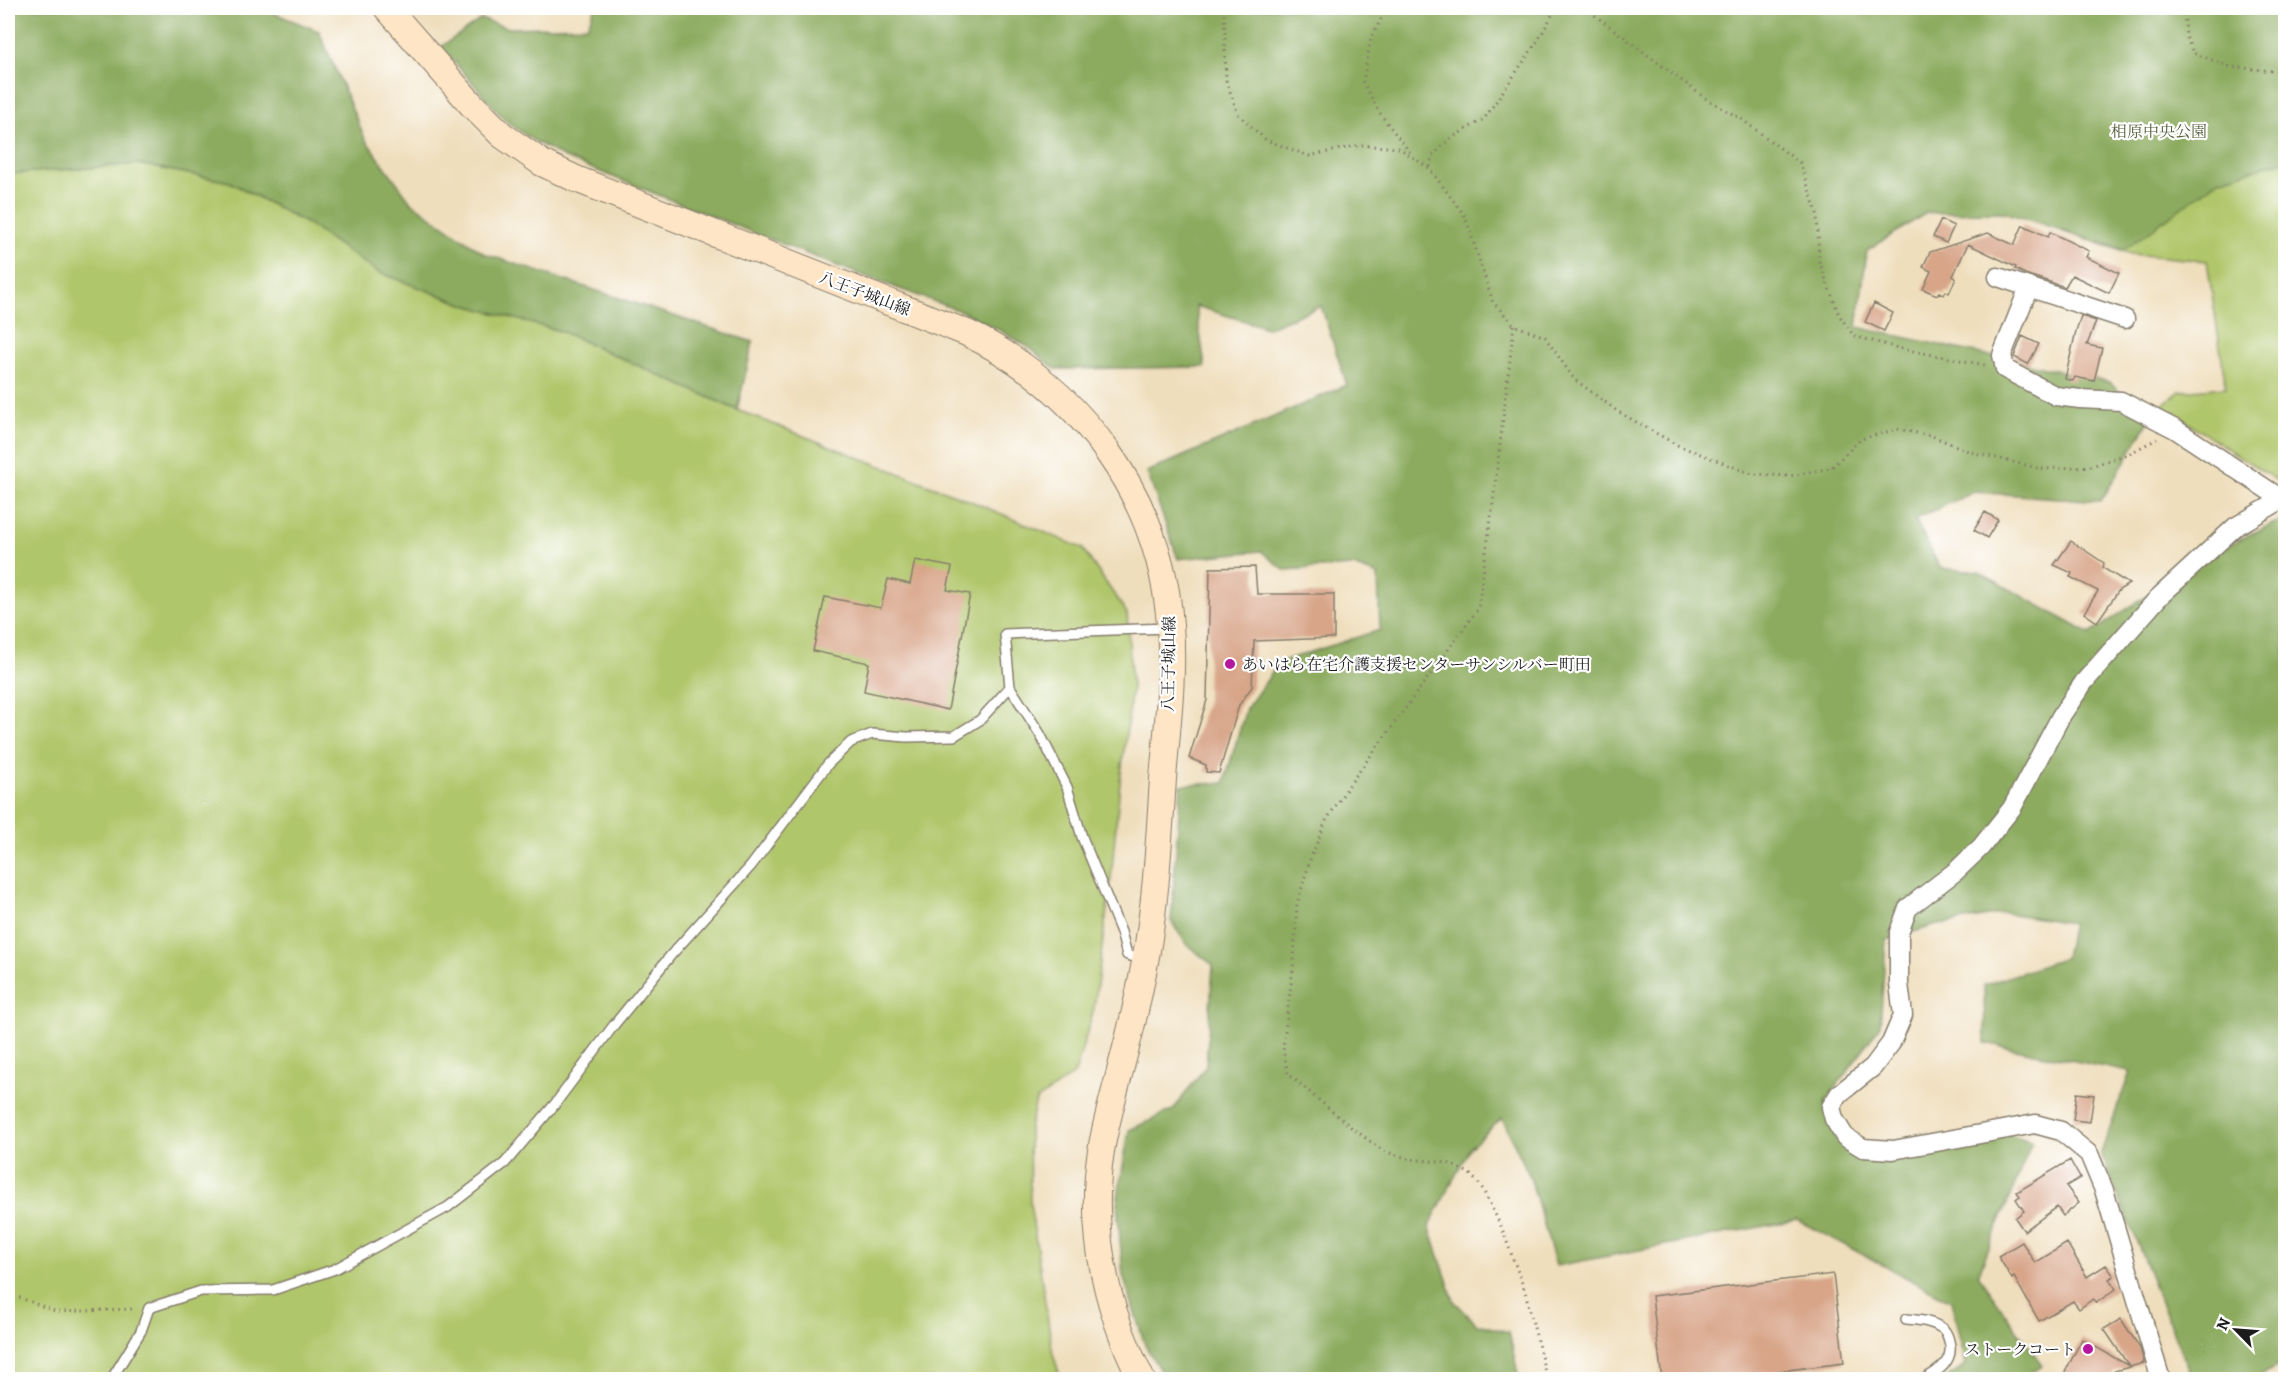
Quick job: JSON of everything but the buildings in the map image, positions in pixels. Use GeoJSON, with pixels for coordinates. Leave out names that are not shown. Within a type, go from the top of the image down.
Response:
{"type":"FeatureCollection","features":[{"type":"Feature","properties":{"kind":"main road","name":"八王子城山線"},"geometry":{"type":"LineString","coordinates":[[387,8],[492,126],[542,163],[576,179],[967,333],[994,346],[1047,384],[1073,409],[1097,436],[1129,485],[1149,526],[1161,568],[1171,628],[1171,676],[1156,880],[1146,960],[1136,1010],[1106,1126],[1098,1175],[1097,1220],[1108,1299],[1142,1380]]}},
{"type":"Feature","properties":{"kind":"street"},"geometry":{"type":"LineString","coordinates":[[1998,277],[2125,319]]}},
{"type":"Feature","properties":{"kind":"street"},"geometry":{"type":"LineString","coordinates":[[2029,287],[2002,355],[2005,369],[2056,396],[2121,401],[2175,429],[2283,497],[2235,527],[2159,597],[2084,682],[2061,716],[2012,808],[1987,839],[1956,871],[1908,908],[1899,932],[1898,976],[1903,1015],[1891,1042],[1873,1067],[1839,1094],[1831,1107],[1834,1119],[1845,1137],[1863,1148],[1893,1150],[2035,1124],[2061,1131],[2089,1154],[2104,1190],[2161,1380]]}},
{"type":"Feature","properties":{"kind":"lane"},"geometry":{"type":"LineString","coordinates":[[1146,960],[1127,955],[1121,932],[1082,837],[1067,787],[1040,734],[1010,687],[1005,634],[1171,628]]}},
{"type":"Feature","properties":{"kind":"lane"},"geometry":{"type":"LineString","coordinates":[[111,1380],[141,1331],[149,1308],[201,1291],[273,1290],[335,1269],[448,1207],[505,1163],[555,1104],[614,1025],[664,964],[751,866],[828,764],[851,742],[872,734],[906,737],[954,736],[980,720],[1010,687]]}},
{"type":"Feature","properties":{"kind":"lane"},"geometry":{"type":"LineString","coordinates":[[1906,1319],[1936,1324],[1946,1330],[1950,1343],[1947,1362],[1922,1380]]}},
{"type":"Feature","properties":{"kind":"path"},"geometry":{"type":"LineString","coordinates":[[1224,8],[1226,80],[1238,114],[1266,140],[1309,156],[1360,145],[1399,148],[1429,168],[1465,216],[1493,302],[1514,325],[1545,337],[1574,379],[1617,411],[1677,445],[1752,474],[1789,476],[1831,468],[1862,439],[1897,429],[1932,435],[1971,452],[2042,470],[2092,466],[2130,453],[2175,429]]}},
{"type":"Feature","properties":{"kind":"path"},"geometry":{"type":"LineString","coordinates":[[1388,8],[1371,38],[1363,82],[1381,115],[1413,157]]}},
{"type":"Feature","properties":{"kind":"path"},"geometry":{"type":"LineString","coordinates":[[1429,168],[1432,156],[1451,138],[1484,119],[1539,39],[1556,8]]}},
{"type":"Feature","properties":{"kind":"path"},"geometry":{"type":"LineString","coordinates":[[1586,8],[1706,98],[1740,118],[1800,163],[1817,213],[1819,261],[1839,315],[1854,336],[1898,348],[2005,369]]}},
{"type":"Feature","properties":{"kind":"path"},"geometry":{"type":"LineString","coordinates":[[2184,8],[2186,36],[2193,53],[2231,67],[2286,72]]}},
{"type":"Feature","properties":{"kind":"path"},"geometry":{"type":"LineString","coordinates":[[1514,325],[1478,609],[1347,788],[1326,821],[1311,857],[1297,904],[1294,961],[1283,1047],[1288,1074],[1383,1151],[1410,1159],[1448,1162],[1469,1173],[1481,1186],[1501,1226],[1525,1291],[1547,1380]]}},
{"type":"Feature","properties":{"kind":"path"},"geometry":{"type":"LineString","coordinates":[[8,1293],[57,1312],[149,1308]]}},
{"type":"Feature","properties":{"kind":"green space"},"geometry":{"type":"Polygon","coordinates":[[[8,8],[261,8],[319,31],[365,139],[411,202],[485,254],[753,342],[737,410],[563,332],[466,305],[378,272],[306,223],[230,182],[138,164],[8,174],[8,8]]]}},
{"type":"Feature","properties":{"kind":"green space","name":"相原中央公園"},"geometry":{"type":"Polygon","coordinates":[[[595,8],[2285,8],[2285,160],[2219,180],[2124,250],[2004,212],[1926,213],[1867,251],[1857,327],[2109,382],[2149,421],[2101,501],[1974,492],[1915,519],[1940,568],[1979,572],[2090,634],[2160,586],[2210,556],[2285,519],[2285,1362],[2255,1379],[2192,1379],[2101,1153],[2130,1072],[1985,1043],[1984,985],[2065,958],[2072,923],[2005,913],[1937,925],[1886,940],[1880,1026],[1825,1102],[1840,1139],[1878,1156],[2010,1134],[2032,1142],[1978,1275],[2042,1365],[2022,1379],[1946,1379],[1966,1364],[1951,1301],[1797,1220],[1556,1266],[1530,1177],[1502,1118],[1470,1148],[1429,1226],[1454,1301],[1477,1324],[1509,1332],[1519,1379],[1165,1379],[1145,1345],[1123,1275],[1117,1203],[1129,1130],[1173,1110],[1206,1066],[1213,965],[1187,945],[1171,921],[1181,785],[1224,783],[1246,709],[1280,662],[1380,630],[1378,575],[1353,566],[1284,570],[1261,551],[1178,559],[1147,472],[1347,385],[1321,306],[1267,328],[1196,306],[1205,367],[1055,369],[1028,347],[963,312],[840,267],[563,157],[531,139],[505,120],[441,47],[481,19],[509,28],[587,26],[595,8]]]}},
{"type":"Feature","properties":{"kind":"green space","name":"相原中央公園"},"geometry":{"type":"Polygon","coordinates":[[[2285,8],[2285,483],[2282,484],[2162,406],[2180,391],[2226,387],[2207,261],[2131,254],[2061,231],[2017,186],[2285,8]]]}},
{"type":"Feature","properties":{"kind":"green space"},"geometry":{"type":"Polygon","coordinates":[[[138,164],[230,182],[306,223],[378,272],[466,305],[563,332],[737,410],[973,502],[1082,548],[1127,613],[1132,687],[1094,1008],[1075,1073],[1036,1101],[1029,1128],[1030,1203],[1053,1354],[1061,1379],[8,1379],[8,174],[138,164]]]}},
{"type":"Feature","properties":{"kind":"place","name":"あいはら在宅介護支援センターサンシルバー町田"},"geometry":{"type":"Point","coordinates":[1230,664]}},
{"type":"Feature","properties":{"kind":"place","name":"ストークコート"},"geometry":{"type":"Point","coordinates":[2088,1349]}}]}
